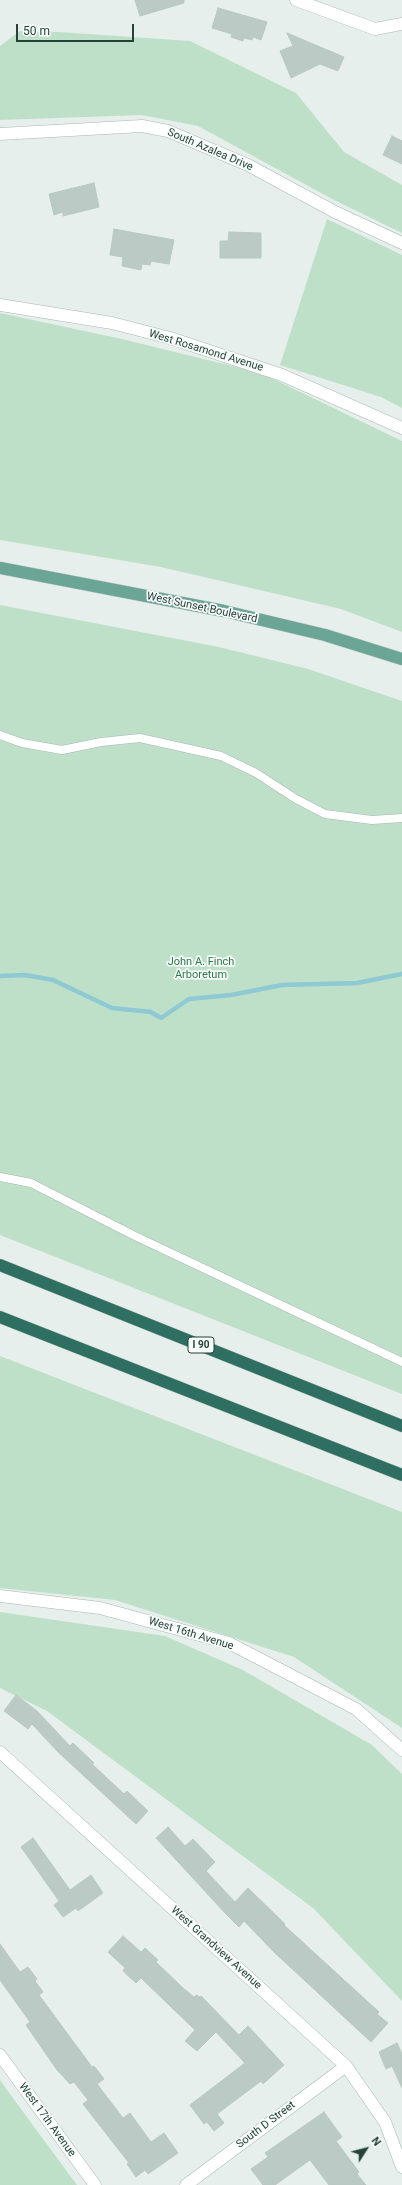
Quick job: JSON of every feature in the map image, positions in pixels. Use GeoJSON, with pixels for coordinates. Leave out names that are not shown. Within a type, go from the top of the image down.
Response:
{"type":"FeatureCollection","features":[{"type":"Feature","properties":{"kind":"highway","name":"I 90"},"geometry":{"type":"LineString","coordinates":[[0,1265],[402,1426]]}},
{"type":"Feature","properties":{"kind":"highway"},"geometry":{"type":"LineString","coordinates":[[0,1317],[402,1475]]}},
{"type":"Feature","properties":{"kind":"main road","name":"West Sunset Boulevard"},"geometry":{"type":"LineString","coordinates":[[0,568],[224,611],[325,636],[402,659]]}},
{"type":"Feature","properties":{"kind":"street"},"geometry":{"type":"LineString","coordinates":[[296,0],[375,29],[402,24]]}},
{"type":"Feature","properties":{"kind":"street","name":"South Azalea Drive"},"geometry":{"type":"LineString","coordinates":[[0,134],[142,126],[168,131],[248,164],[335,212],[402,242]]}},
{"type":"Feature","properties":{"kind":"street","name":"West Rosamond Avenue"},"geometry":{"type":"LineString","coordinates":[[0,305],[112,323],[170,338],[282,375],[402,428]]}},
{"type":"Feature","properties":{"kind":"street","name":"West 16th Avenue"},"geometry":{"type":"LineString","coordinates":[[0,1596],[100,1608],[229,1643],[356,1709],[402,1750]]}},
{"type":"Feature","properties":{"kind":"street","name":"West Grandview Avenue"},"geometry":{"type":"LineString","coordinates":[[0,1752],[346,2066],[384,2122],[402,2167]]}},
{"type":"Feature","properties":{"kind":"street","name":"West 17th Avenue"},"geometry":{"type":"LineString","coordinates":[[0,2055],[95,2185]]}},
{"type":"Feature","properties":{"kind":"street","name":"South D Street"},"geometry":{"type":"LineString","coordinates":[[186,2185],[346,2066]]}},
{"type":"Feature","properties":{"kind":"lane"},"geometry":{"type":"LineString","coordinates":[[0,736],[22,743],[62,750],[101,742],[140,738],[220,756],[256,773],[296,799],[325,814],[372,820],[402,818]]}},
{"type":"Feature","properties":{"kind":"lane"},"geometry":{"type":"LineString","coordinates":[[0,1177],[31,1182],[135,1236],[402,1362]]}},
{"type":"Feature","properties":{"kind":"green space"},"geometry":{"type":"Polygon","coordinates":[[[20,31],[59,32],[190,41],[296,93],[344,152],[402,185],[402,233],[332,199],[198,126],[142,115],[0,120],[0,46],[20,31]]]}},
{"type":"Feature","properties":{"kind":"green space"},"geometry":{"type":"Polygon","coordinates":[[[327,219],[402,255],[402,408],[381,397],[280,365],[327,219]]]}},
{"type":"Feature","properties":{"kind":"green space"},"geometry":{"type":"Polygon","coordinates":[[[0,313],[122,339],[261,373],[402,441],[402,632],[341,609],[161,567],[0,540],[0,313]]]}},
{"type":"Feature","properties":{"kind":"green space","name":"John A. Finch Arboretum"},"geometry":{"type":"Polygon","coordinates":[[[0,605],[219,647],[308,669],[402,701],[402,1394],[0,1235],[0,605]]]}},
{"type":"Feature","properties":{"kind":"green space"},"geometry":{"type":"Polygon","coordinates":[[[0,1356],[402,1512],[402,1728],[294,1657],[115,1600],[0,1588],[0,1356]]]}},
{"type":"Feature","properties":{"kind":"green space"},"geometry":{"type":"Polygon","coordinates":[[[0,1612],[165,1636],[243,1670],[372,1745],[402,1774],[402,2001],[313,1908],[47,1711],[0,1688],[0,1612]]]}},
{"type":"Feature","properties":{"kind":"green space"},"geometry":{"type":"Polygon","coordinates":[[[0,2080],[7,2090],[77,2185],[0,2185],[0,2080]]]}},
{"type":"Feature","properties":{"kind":"building"},"geometry":{"type":"Polygon","coordinates":[[[135,0],[184,0],[184,3],[140,16],[135,0]]]}},
{"type":"Feature","properties":{"kind":"building"},"geometry":{"type":"Polygon","coordinates":[[[218,8],[267,22],[261,40],[253,37],[252,40],[244,38],[243,41],[231,37],[232,34],[212,28],[218,8]]]}},
{"type":"Feature","properties":{"kind":"building"},"geometry":{"type":"Polygon","coordinates":[[[287,33],[344,57],[338,71],[320,64],[291,78],[280,51],[293,46],[287,33]]]}},
{"type":"Feature","properties":{"kind":"building"},"geometry":{"type":"Polygon","coordinates":[[[392,136],[402,141],[402,164],[383,155],[392,136]]]}},
{"type":"Feature","properties":{"kind":"building"},"geometry":{"type":"Polygon","coordinates":[[[94,183],[99,207],[63,216],[63,212],[54,215],[49,194],[94,183]]]}},
{"type":"Feature","properties":{"kind":"building"},"geometry":{"type":"Polygon","coordinates":[[[114,229],[174,240],[169,264],[151,261],[150,265],[142,264],[141,270],[122,266],[123,257],[110,255],[114,229]]]}},
{"type":"Feature","properties":{"kind":"building"},"geometry":{"type":"Polygon","coordinates":[[[229,232],[261,233],[261,258],[220,258],[220,241],[228,241],[229,232]]]}},
{"type":"Feature","properties":{"kind":"building"},"geometry":{"type":"Polygon","coordinates":[[[16,1695],[37,1711],[70,1746],[73,1743],[94,1763],[92,1764],[124,1794],[127,1791],[148,1811],[136,1824],[58,1752],[32,1724],[28,1729],[4,1711],[16,1695]]]}},
{"type":"Feature","properties":{"kind":"building"},"geometry":{"type":"Polygon","coordinates":[[[168,1827],[185,1846],[193,1839],[215,1862],[206,1871],[235,1902],[248,1888],[285,1924],[284,1925],[379,2012],[377,2014],[388,2023],[371,2042],[275,1953],[244,1921],[239,1927],[225,1913],[156,1838],[168,1827]]]}},
{"type":"Feature","properties":{"kind":"building"},"geometry":{"type":"Polygon","coordinates":[[[33,1838],[70,1890],[91,1875],[103,1893],[78,1911],[76,1908],[63,1917],[54,1905],[59,1901],[21,1847],[33,1838]]]}},
{"type":"Feature","properties":{"kind":"building"},"geometry":{"type":"Polygon","coordinates":[[[123,1936],[141,1952],[145,1948],[158,1960],[156,1962],[183,1988],[194,1997],[197,1995],[199,1997],[201,1996],[239,2035],[248,2026],[284,2065],[263,2084],[261,2081],[217,2114],[224,2123],[214,2131],[207,2122],[204,2124],[190,2105],[245,2063],[216,2032],[197,2051],[185,2041],[195,2030],[141,1978],[136,1983],[123,1971],[125,1968],[108,1952],[123,1936]]]}},
{"type":"Feature","properties":{"kind":"building"},"geometry":{"type":"Polygon","coordinates":[[[0,1944],[20,1972],[28,1967],[37,1979],[35,1981],[43,1992],[39,1995],[92,2067],[94,2066],[104,2079],[97,2084],[123,2118],[130,2113],[151,2142],[164,2133],[178,2153],[148,2174],[145,2170],[136,2177],[127,2164],[129,2163],[83,2104],[88,2100],[74,2082],[70,2084],[57,2070],[26,2025],[30,2022],[0,1980],[0,1944]]]}},
{"type":"Feature","properties":{"kind":"building"},"geometry":{"type":"Polygon","coordinates":[[[397,2043],[402,2054],[402,2088],[392,2066],[386,2069],[379,2052],[397,2043]]]}},
{"type":"Feature","properties":{"kind":"building"},"geometry":{"type":"Polygon","coordinates":[[[324,2112],[342,2137],[336,2141],[359,2172],[357,2174],[366,2185],[329,2185],[310,2160],[275,2185],[263,2185],[251,2169],[268,2157],[265,2153],[324,2112]]]}},
{"type":"Feature","properties":{"kind":"waterway"},"geometry":{"type":"LineString","coordinates":[[0,976],[25,975],[53,980],[112,1008],[151,1012],[161,1018],[189,999],[231,995],[282,985],[357,983],[402,974]]}}]}
